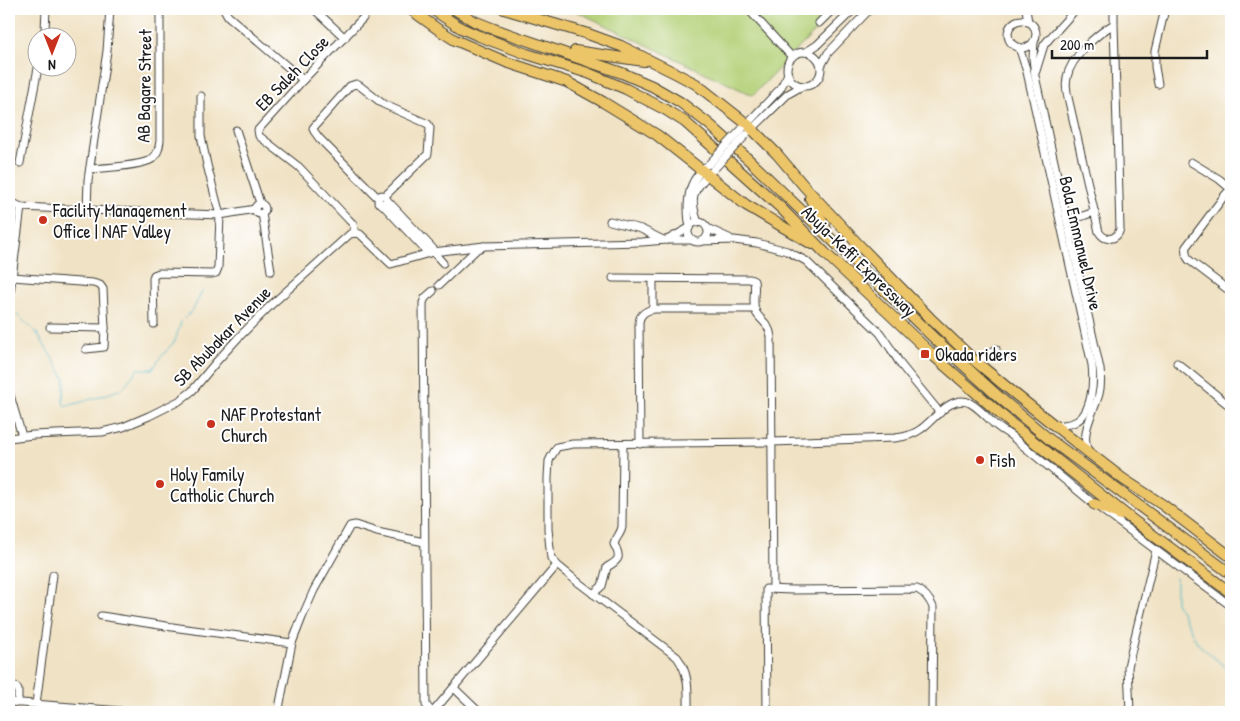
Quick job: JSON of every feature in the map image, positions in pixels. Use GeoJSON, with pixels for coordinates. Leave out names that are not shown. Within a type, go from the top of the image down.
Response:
{"type":"FeatureCollection","features":[{"type":"Feature","properties":{"kind":"highway"},"geometry":{"type":"LineString","coordinates":[[410,9],[439,30],[472,48],[506,62],[567,82]]}},
{"type":"Feature","properties":{"kind":"highway","name":"Abuja-Keffi Expressway"},"geometry":{"type":"LineString","coordinates":[[432,9],[461,28],[479,36],[527,54],[588,73],[626,89],[685,122],[781,208],[971,390],[1013,426],[1130,518],[1231,593]]}},
{"type":"Feature","properties":{"kind":"highway","name":"Abuja-Keffi Expressway"},"geometry":{"type":"LineString","coordinates":[[454,9],[474,21],[512,36],[622,73],[652,86],[680,102],[709,124],[749,160],[966,368],[1027,422],[1231,574]]}},
{"type":"Feature","properties":{"kind":"highway","name":"Abuja-Keffi Expressway"},"geometry":{"type":"LineString","coordinates":[[504,9],[621,46],[696,84],[777,154],[858,244],[930,318],[978,363],[1123,479],[1163,506],[1231,557]]}},
{"type":"Feature","properties":{"kind":"highway"},"geometry":{"type":"LineString","coordinates":[[546,47],[655,63]]}},
{"type":"Feature","properties":{"kind":"highway"},"geometry":{"type":"LineString","coordinates":[[527,54],[567,82],[657,135],[708,170],[746,205],[826,253]]}},
{"type":"Feature","properties":{"kind":"highway"},"geometry":{"type":"LineString","coordinates":[[804,186],[830,237]]}},
{"type":"Feature","properties":{"kind":"highway"},"geometry":{"type":"LineString","coordinates":[[1094,504],[1130,518]]}},
{"type":"Feature","properties":{"kind":"highway"},"geometry":{"type":"LineString","coordinates":[[1163,506],[1177,524],[1188,543]]}},
{"type":"Feature","properties":{"kind":"street"},"geometry":{"type":"LineString","coordinates":[[45,28],[46,9]]}},
{"type":"Feature","properties":{"kind":"street"},"geometry":{"type":"LineString","coordinates":[[87,210],[88,180],[107,51],[110,9]]}},
{"type":"Feature","properties":{"kind":"street","name":"AB Bagare Street"},"geometry":{"type":"LineString","coordinates":[[90,170],[144,163],[159,151],[160,9]]}},
{"type":"Feature","properties":{"kind":"street"},"geometry":{"type":"LineString","coordinates":[[224,9],[228,16],[303,80]]}},
{"type":"Feature","properties":{"kind":"street"},"geometry":{"type":"LineString","coordinates":[[314,9],[345,38]]}},
{"type":"Feature","properties":{"kind":"street"},"geometry":{"type":"LineString","coordinates":[[748,9],[792,57]]}},
{"type":"Feature","properties":{"kind":"street"},"geometry":{"type":"LineString","coordinates":[[819,23],[833,9]]}},
{"type":"Feature","properties":{"kind":"street"},"geometry":{"type":"LineString","coordinates":[[692,240],[688,236],[688,218],[689,192],[693,181],[708,170],[747,129],[780,89],[788,74],[788,65],[792,57],[817,46],[854,9]]}},
{"type":"Feature","properties":{"kind":"street"},"geometry":{"type":"LineString","coordinates":[[747,129],[788,94],[802,86],[807,86],[817,81],[820,76],[821,66],[828,53],[870,9]]}},
{"type":"Feature","properties":{"kind":"street"},"geometry":{"type":"LineString","coordinates":[[1026,9],[1028,22],[1036,33],[1034,41],[1027,47],[1018,48],[1014,46],[1009,38],[1009,29],[1016,22],[1028,22]]}},
{"type":"Feature","properties":{"kind":"street"},"geometry":{"type":"LineString","coordinates":[[1035,76],[1044,45],[1076,9]]}},
{"type":"Feature","properties":{"kind":"street"},"geometry":{"type":"LineString","coordinates":[[1158,84],[1155,51],[1165,9]]}},
{"type":"Feature","properties":{"kind":"street"},"geometry":{"type":"LineString","coordinates":[[1114,10],[1120,230],[1115,238],[1110,239],[1101,236],[1098,232],[1067,93],[1067,76],[1071,66],[1080,54],[1099,34],[1114,24]]}},
{"type":"Feature","properties":{"kind":"street","name":"EB Saleh Close"},"geometry":{"type":"LineString","coordinates":[[353,233],[353,224],[310,178],[287,157],[259,136],[258,130],[363,18]]}},
{"type":"Feature","properties":{"kind":"street","name":"Bola Emmanuel Drive"},"geometry":{"type":"LineString","coordinates":[[1034,41],[1032,58],[1035,76],[1100,370],[1101,382],[1099,393],[1086,429],[1088,452]]}},
{"type":"Feature","properties":{"kind":"street","name":"Bola Emmanuel Drive"},"geometry":{"type":"LineString","coordinates":[[1018,48],[1027,72],[1094,376],[1088,405],[1080,419],[1073,423],[1055,426]]}},
{"type":"Feature","properties":{"kind":"street"},"geometry":{"type":"LineString","coordinates":[[806,52],[816,56],[821,66]]}},
{"type":"Feature","properties":{"kind":"street"},"geometry":{"type":"LineString","coordinates":[[788,74],[793,82],[802,86]]}},
{"type":"Feature","properties":{"kind":"street"},"geometry":{"type":"LineString","coordinates":[[20,163],[36,78]]}},
{"type":"Feature","properties":{"kind":"street"},"geometry":{"type":"LineString","coordinates":[[383,199],[428,154],[430,128],[428,124],[382,104],[356,84],[350,86],[313,128],[314,131],[444,263]]}},
{"type":"Feature","properties":{"kind":"street"},"geometry":{"type":"LineString","coordinates":[[154,324],[154,275],[159,273],[204,275],[216,273],[218,268],[220,215],[201,136],[201,96]]}},
{"type":"Feature","properties":{"kind":"street"},"geometry":{"type":"LineString","coordinates":[[236,130],[260,203],[265,208],[262,213],[271,271]]}},
{"type":"Feature","properties":{"kind":"street"},"geometry":{"type":"LineString","coordinates":[[1191,162],[1219,179],[1231,189],[1186,247],[1186,256],[1188,260],[1231,292]]}},
{"type":"Feature","properties":{"kind":"street"},"geometry":{"type":"LineString","coordinates":[[698,222],[694,210],[694,193],[708,170]]}},
{"type":"Feature","properties":{"kind":"street"},"geometry":{"type":"LineString","coordinates":[[9,201],[21,207],[220,215],[255,209]]}},
{"type":"Feature","properties":{"kind":"street"},"geometry":{"type":"LineString","coordinates":[[255,209],[256,205],[260,203]]}},
{"type":"Feature","properties":{"kind":"street"},"geometry":{"type":"LineString","coordinates":[[9,300],[12,277],[11,268],[21,207]]}},
{"type":"Feature","properties":{"kind":"street"},"geometry":{"type":"LineString","coordinates":[[255,209],[257,213],[262,213]]}},
{"type":"Feature","properties":{"kind":"street"},"geometry":{"type":"LineString","coordinates":[[1066,219],[1094,212]]}},
{"type":"Feature","properties":{"kind":"street"},"geometry":{"type":"LineString","coordinates":[[610,220],[665,240]]}},
{"type":"Feature","properties":{"kind":"street"},"geometry":{"type":"LineString","coordinates":[[665,240],[698,222],[734,240]]}},
{"type":"Feature","properties":{"kind":"street"},"geometry":{"type":"LineString","coordinates":[[702,241],[707,236],[707,228]]}},
{"type":"Feature","properties":{"kind":"street"},"geometry":{"type":"LineString","coordinates":[[353,233],[360,234],[391,264],[432,252],[484,246],[665,240],[692,240],[697,242],[734,240],[780,248],[806,261],[880,333],[901,365],[940,413]]}},
{"type":"Feature","properties":{"kind":"street","name":"SB Abubakar Avenue"},"geometry":{"type":"LineString","coordinates":[[9,438],[102,432],[123,427],[179,401],[192,391],[217,361],[271,305],[353,233]]}},
{"type":"Feature","properties":{"kind":"street"},"geometry":{"type":"LineString","coordinates":[[439,285],[477,249],[484,246]]}},
{"type":"Feature","properties":{"kind":"street"},"geometry":{"type":"LineString","coordinates":[[12,277],[93,283],[104,288],[104,347],[86,349]]}},
{"type":"Feature","properties":{"kind":"street"},"geometry":{"type":"LineString","coordinates":[[613,278],[750,279],[754,281],[755,309],[768,327],[771,337],[773,588]]}},
{"type":"Feature","properties":{"kind":"street"},"geometry":{"type":"LineString","coordinates":[[653,279],[653,309]]}},
{"type":"Feature","properties":{"kind":"street"},"geometry":{"type":"LineString","coordinates":[[433,291],[425,298],[423,303],[426,705],[430,710],[433,712],[557,565]]}},
{"type":"Feature","properties":{"kind":"street"},"geometry":{"type":"LineString","coordinates":[[640,444],[639,322],[644,312],[653,309],[755,309]]}},
{"type":"Feature","properties":{"kind":"street"},"geometry":{"type":"LineString","coordinates":[[50,327],[105,328]]}},
{"type":"Feature","properties":{"kind":"street"},"geometry":{"type":"LineString","coordinates":[[978,363],[996,350]]}},
{"type":"Feature","properties":{"kind":"street"},"geometry":{"type":"LineString","coordinates":[[1177,363],[1231,407]]}},
{"type":"Feature","properties":{"kind":"street"},"geometry":{"type":"LineString","coordinates":[[9,392],[12,415],[22,436]]}},
{"type":"Feature","properties":{"kind":"street"},"geometry":{"type":"LineString","coordinates":[[688,712],[688,681],[685,671],[677,658],[553,561],[550,553],[548,530],[548,467],[557,447],[567,444],[888,439],[913,434],[955,402],[965,401],[972,404],[996,426],[1010,435],[1094,504],[1231,606]]}},
{"type":"Feature","properties":{"kind":"street"},"geometry":{"type":"LineString","coordinates":[[593,594],[602,586],[607,567],[616,561],[619,554],[614,544],[622,527],[623,444]]}},
{"type":"Feature","properties":{"kind":"street"},"geometry":{"type":"LineString","coordinates":[[279,712],[292,643],[314,590],[350,526],[355,524],[377,532],[424,542]]}},
{"type":"Feature","properties":{"kind":"street"},"geometry":{"type":"LineString","coordinates":[[1130,712],[1128,667],[1156,550]]}},
{"type":"Feature","properties":{"kind":"street"},"geometry":{"type":"LineString","coordinates":[[36,704],[53,575]]}},
{"type":"Feature","properties":{"kind":"street"},"geometry":{"type":"LineString","coordinates":[[767,712],[766,589],[773,588],[801,590],[917,589],[923,592],[932,606],[932,712]]}},
{"type":"Feature","properties":{"kind":"street"},"geometry":{"type":"LineString","coordinates":[[101,616],[292,643]]}},
{"type":"Feature","properties":{"kind":"street"},"geometry":{"type":"LineString","coordinates":[[9,686],[16,687],[18,690],[18,702]]}},
{"type":"Feature","properties":{"kind":"street"},"geometry":{"type":"LineString","coordinates":[[454,688],[479,712]]}},
{"type":"Feature","properties":{"kind":"street"},"geometry":{"type":"LineString","coordinates":[[9,702],[121,711]]}},
{"type":"Feature","properties":{"kind":"street"},"geometry":{"type":"LineString","coordinates":[[1229,712],[1231,707]]}},
{"type":"Feature","properties":{"kind":"green space"},"geometry":{"type":"Polygon","coordinates":[[[572,9],[837,9],[753,95],[572,9]]]}},
{"type":"Feature","properties":{"kind":"waterway"},"geometry":{"type":"LineString","coordinates":[[15,313],[37,333],[65,379],[63,403],[67,406],[122,389],[138,369],[153,369],[175,341],[181,322],[193,310],[202,292]]}},
{"type":"Feature","properties":{"kind":"waterway"},"geometry":{"type":"LineString","coordinates":[[1176,578],[1176,602],[1198,644],[1230,671]]}},
{"type":"Feature","properties":{"kind":"place","name":"Facility Management Office | NAF Valley"},"geometry":{"type":"Point","coordinates":[43,220]}},
{"type":"Feature","properties":{"kind":"place","name":"Okada riders"},"geometry":{"type":"Point","coordinates":[925,354]}},
{"type":"Feature","properties":{"kind":"place","name":"NAF Protestant Church"},"geometry":{"type":"Point","coordinates":[211,424]}},
{"type":"Feature","properties":{"kind":"place","name":"Fish"},"geometry":{"type":"Point","coordinates":[980,460]}},
{"type":"Feature","properties":{"kind":"place","name":"Holy Family Catholic Church"},"geometry":{"type":"Point","coordinates":[160,484]}}]}
